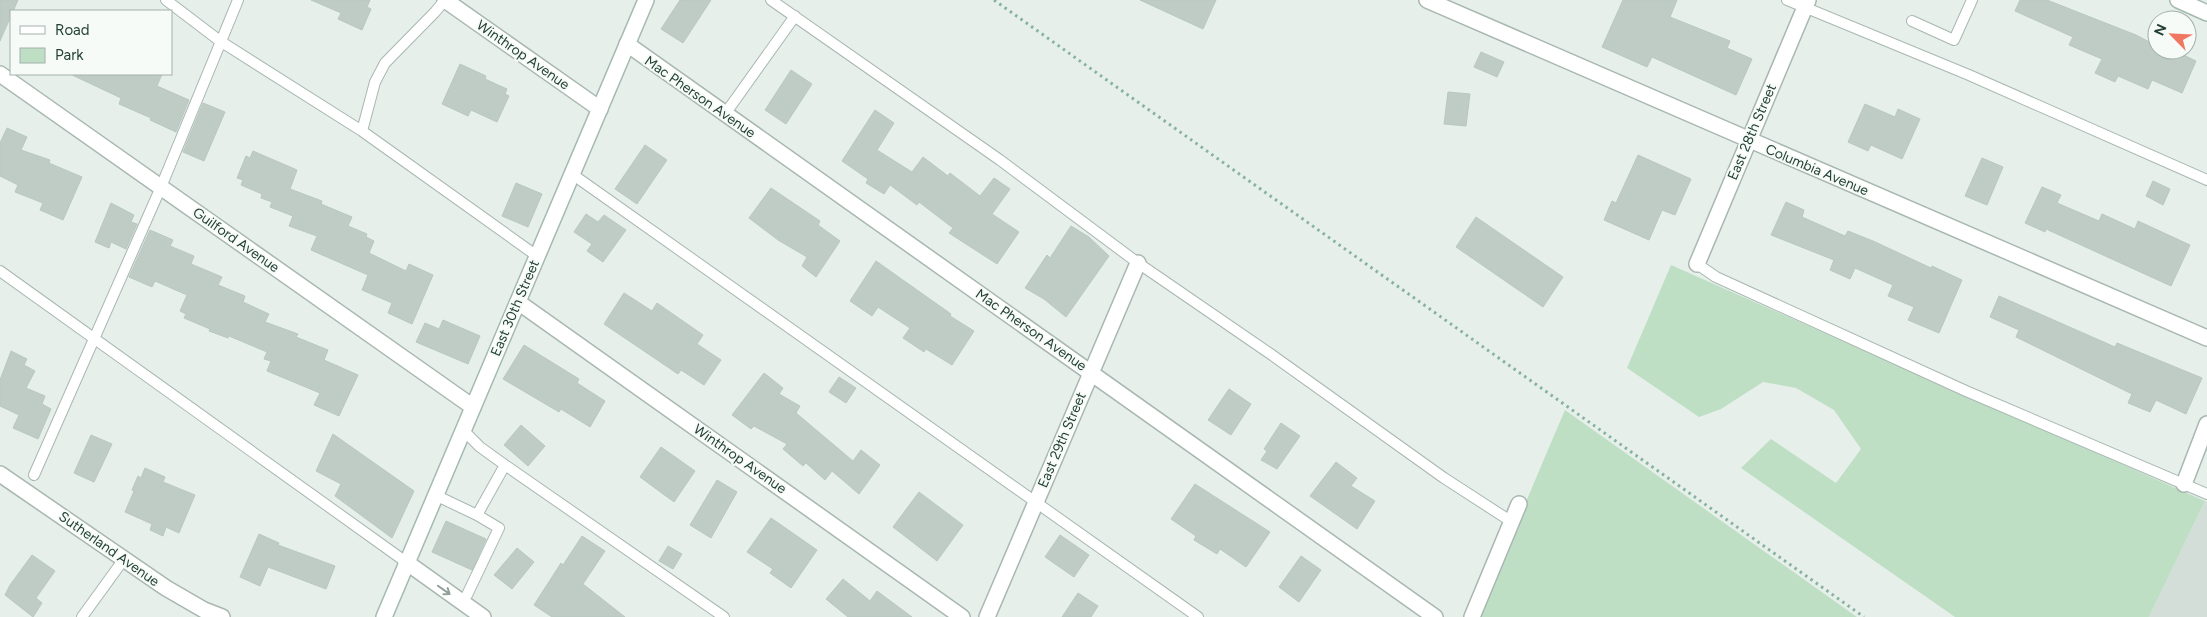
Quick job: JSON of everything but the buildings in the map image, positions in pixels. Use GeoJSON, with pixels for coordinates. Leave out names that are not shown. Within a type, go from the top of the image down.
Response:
{"type":"FeatureCollection","features":[{"type":"Feature","properties":{"kind":"street","name":"Winthrop Avenue"},"geometry":{"type":"LineString","coordinates":[[445,0],[600,109]]}},
{"type":"Feature","properties":{"kind":"street","name":"East 30th Street"},"geometry":{"type":"LineString","coordinates":[[384,617],[646,0]]}},
{"type":"Feature","properties":{"kind":"street","name":"Columbia Avenue"},"geometry":{"type":"LineString","coordinates":[[1427,0],[2207,338]]}},
{"type":"Feature","properties":{"kind":"street"},"geometry":{"type":"LineString","coordinates":[[2178,0],[2207,12]]}},
{"type":"Feature","properties":{"kind":"street","name":"East 28th Street"},"geometry":{"type":"LineString","coordinates":[[1697,264],[1807,4]]}},
{"type":"Feature","properties":{"kind":"street","name":"Mac Pherson Avenue"},"geometry":{"type":"LineString","coordinates":[[627,44],[1435,617]]}},
{"type":"Feature","properties":{"kind":"street","name":"Guilford Avenue"},"geometry":{"type":"LineString","coordinates":[[0,74],[472,407]]}},
{"type":"Feature","properties":{"kind":"street","name":"East 29th Street"},"geometry":{"type":"LineString","coordinates":[[987,617],[1138,263]]}},
{"type":"Feature","properties":{"kind":"street","name":"Winthrop Avenue"},"geometry":{"type":"LineString","coordinates":[[518,302],[962,617]]}},
{"type":"Feature","properties":{"kind":"street"},"geometry":{"type":"LineString","coordinates":[[2184,484],[2207,424]]}},
{"type":"Feature","properties":{"kind":"street","name":"Sutherland Avenue"},"geometry":{"type":"LineString","coordinates":[[0,474],[178,595],[222,617]]}},
{"type":"Feature","properties":{"kind":"street"},"geometry":{"type":"LineString","coordinates":[[1472,617],[1519,504]]}},
{"type":"Feature","properties":{"kind":"street"},"geometry":{"type":"LineString","coordinates":[[406,562],[483,617]]}},
{"type":"Feature","properties":{"kind":"lane"},"geometry":{"type":"LineString","coordinates":[[166,0],[220,41],[362,130],[537,256]]}},
{"type":"Feature","properties":{"kind":"lane"},"geometry":{"type":"LineString","coordinates":[[34,475],[161,187],[238,0]]}},
{"type":"Feature","properties":{"kind":"lane"},"geometry":{"type":"LineString","coordinates":[[362,130],[375,82],[385,63],[445,0]]}},
{"type":"Feature","properties":{"kind":"lane"},"geometry":{"type":"LineString","coordinates":[[771,0],[1000,160],[1138,263],[1444,478],[1512,522]]}},
{"type":"Feature","properties":{"kind":"lane"},"geometry":{"type":"LineString","coordinates":[[1787,0],[1807,4],[2207,180]]}},
{"type":"Feature","properties":{"kind":"lane"},"geometry":{"type":"LineString","coordinates":[[1912,21],[1954,40],[1972,0]]}},
{"type":"Feature","properties":{"kind":"lane"},"geometry":{"type":"LineString","coordinates":[[725,114],[795,16]]}},
{"type":"Feature","properties":{"kind":"lane"},"geometry":{"type":"LineString","coordinates":[[572,174],[1198,617]]}},
{"type":"Feature","properties":{"kind":"lane"},"geometry":{"type":"LineString","coordinates":[[1697,264],[1716,277],[1939,378],[2207,494]]}},
{"type":"Feature","properties":{"kind":"lane"},"geometry":{"type":"LineString","coordinates":[[0,271],[406,562]]}},
{"type":"Feature","properties":{"kind":"lane"},"geometry":{"type":"LineString","coordinates":[[463,430],[480,447],[505,465],[724,617]]}},
{"type":"Feature","properties":{"kind":"lane"},"geometry":{"type":"LineString","coordinates":[[477,515],[505,465]]}},
{"type":"Feature","properties":{"kind":"lane"},"geometry":{"type":"LineString","coordinates":[[435,495],[499,528],[467,595],[461,602]]}},
{"type":"Feature","properties":{"kind":"lane"},"geometry":{"type":"LineString","coordinates":[[82,617],[124,559]]}},
{"type":"Feature","properties":{"kind":"path"},"geometry":{"type":"LineString","coordinates":[[994,0],[1864,617]]}},
{"type":"Feature","properties":{"kind":"shaded area"},"geometry":{"type":"Polygon","coordinates":[[[2205,501],[2207,502],[2207,617],[2149,617],[2205,501]]]}},
{"type":"Feature","properties":{"kind":"green space"},"geometry":{"type":"Polygon","coordinates":[[[1671,265],[2205,501],[2149,617],[1955,617],[1741,468],[1771,439],[1836,483],[1861,449],[1834,410],[1796,388],[1763,382],[1721,409],[1699,417],[1627,368],[1671,265]]]}},
{"type":"Feature","properties":{"kind":"green space"},"geometry":{"type":"Polygon","coordinates":[[[1565,410],[1857,617],[1479,617],[1565,410]]]}}]}
